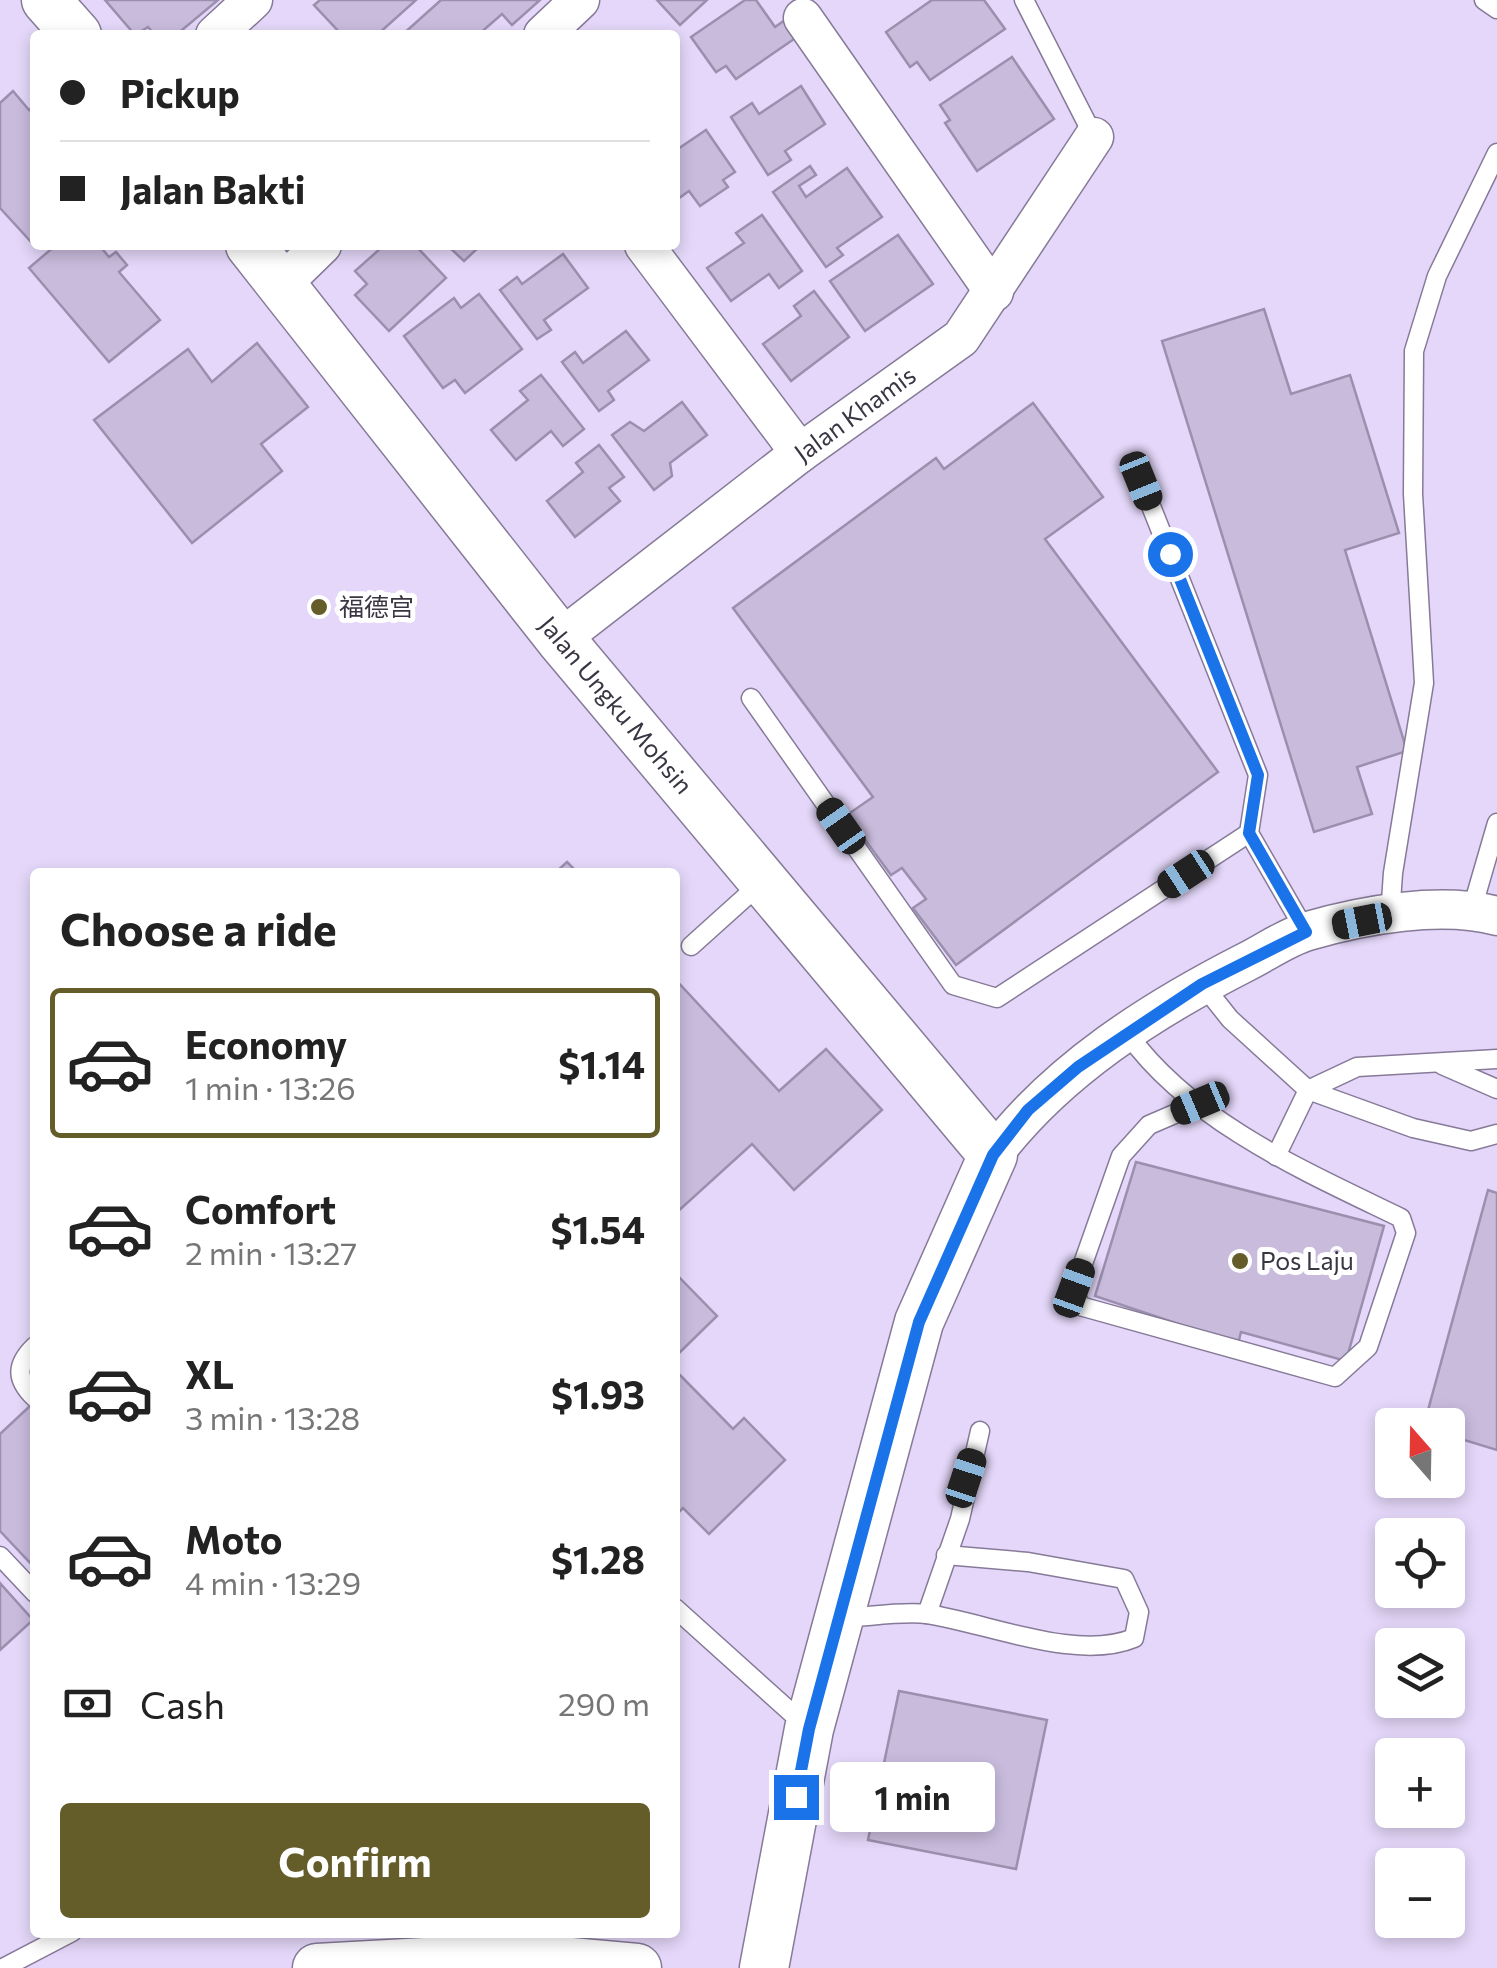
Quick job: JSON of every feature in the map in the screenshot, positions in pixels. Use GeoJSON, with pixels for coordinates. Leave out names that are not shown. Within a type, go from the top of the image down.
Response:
{"type":"FeatureCollection","features":[{"type":"Feature","properties":{"kind":"street"},"geometry":{"type":"LineString","coordinates":[[46,0],[73,30]]}},
{"type":"Feature","properties":{"kind":"street"},"geometry":{"type":"LineString","coordinates":[[220,30],[253,0]]}},
{"type":"Feature","properties":{"kind":"street"},"geometry":{"type":"LineString","coordinates":[[548,30],[580,0]]}},
{"type":"Feature","properties":{"kind":"street"},"geometry":{"type":"LineString","coordinates":[[803,18],[994,292]]}},
{"type":"Feature","properties":{"kind":"street","name":"Jalan Khamis"},"geometry":{"type":"LineString","coordinates":[[560,638],[800,453],[961,338],[1094,136]]}},
{"type":"Feature","properties":{"kind":"street","name":"Jalan Ungku Mohsin"},"geometry":{"type":"LineString","coordinates":[[254,250],[560,638],[993,1155]]}},
{"type":"Feature","properties":{"kind":"street"},"geometry":{"type":"LineString","coordinates":[[281,285],[317,250]]}},
{"type":"Feature","properties":{"kind":"street"},"geometry":{"type":"LineString","coordinates":[[648,250],[800,453]]}},
{"type":"Feature","properties":{"kind":"street"},"geometry":{"type":"LineString","coordinates":[[764,1968],[809,1729],[919,1322],[993,1155],[1028,1110],[1127,1033],[1202,984],[1306,932],[1390,916],[1484,913]]}},
{"type":"Feature","properties":{"kind":"street"},"geometry":{"type":"LineString","coordinates":[[317,1968],[376,1954],[515,1957],[637,1968]]}},
{"type":"Feature","properties":{"kind":"lane"},"geometry":{"type":"LineString","coordinates":[[1024,0],[1094,136]]}},
{"type":"Feature","properties":{"kind":"lane"},"geometry":{"type":"LineString","coordinates":[[1484,0],[1497,9]]}},
{"type":"Feature","properties":{"kind":"lane"},"geometry":{"type":"LineString","coordinates":[[1390,916],[1393,874],[1424,683],[1413,494],[1414,351],[1438,276],[1497,153]]}},
{"type":"Feature","properties":{"kind":"lane"},"geometry":{"type":"LineString","coordinates":[[1141,481],[1258,775],[1249,833],[1306,932]]}},
{"type":"Feature","properties":{"kind":"lane"},"geometry":{"type":"LineString","coordinates":[[751,698],[953,985],[997,998],[1249,833]]}},
{"type":"Feature","properties":{"kind":"lane"},"geometry":{"type":"LineString","coordinates":[[1484,913],[1497,823]]}},
{"type":"Feature","properties":{"kind":"lane"},"geometry":{"type":"LineString","coordinates":[[690,946],[763,882]]}},
{"type":"Feature","properties":{"kind":"lane"},"geometry":{"type":"LineString","coordinates":[[1202,984],[1230,1018],[1308,1090],[1432,1132],[1471,1141],[1497,1134]]}},
{"type":"Feature","properties":{"kind":"lane"},"geometry":{"type":"LineString","coordinates":[[1127,1033],[1151,1066],[1276,1156],[1400,1218],[1406,1233],[1368,1347],[1335,1377],[1080,1306],[1074,1288],[1121,1156],[1149,1125],[1200,1103]]}},
{"type":"Feature","properties":{"kind":"lane"},"geometry":{"type":"LineString","coordinates":[[1276,1156],[1308,1090],[1357,1067],[1395,1061],[1442,1065],[1497,1059]]}},
{"type":"Feature","properties":{"kind":"lane"},"geometry":{"type":"LineString","coordinates":[[1442,1065],[1497,1089]]}},
{"type":"Feature","properties":{"kind":"lane"},"geometry":{"type":"LineString","coordinates":[[30,1354],[19,1371],[20,1381],[30,1392]]}},
{"type":"Feature","properties":{"kind":"lane"},"geometry":{"type":"LineString","coordinates":[[927,1614],[960,1519],[980,1431]]}},
{"type":"Feature","properties":{"kind":"lane"},"geometry":{"type":"LineString","coordinates":[[838,1618],[927,1614],[956,1624],[1108,1648],[1134,1638],[1138,1612],[1124,1579],[1028,1562],[946,1555]]}},
{"type":"Feature","properties":{"kind":"lane"},"geometry":{"type":"LineString","coordinates":[[0,1556],[30,1588]]}},
{"type":"Feature","properties":{"kind":"lane"},"geometry":{"type":"LineString","coordinates":[[680,1613],[809,1729]]}},
{"type":"Feature","properties":{"kind":"lane"},"geometry":{"type":"LineString","coordinates":[[3,1968],[60,1938]]}},
{"type":"Feature","properties":{"kind":"building"},"geometry":{"type":"Polygon","coordinates":[[[105,0],[218,0],[182,30],[131,30],[105,0]]]}},
{"type":"Feature","properties":{"kind":"building"},"geometry":{"type":"Polygon","coordinates":[[[320,0],[416,0],[383,30],[337,30],[314,5],[320,0]]]}},
{"type":"Feature","properties":{"kind":"building"},"geometry":{"type":"Polygon","coordinates":[[[441,0],[540,0],[512,25],[502,14],[484,30],[408,30],[441,0]]]}},
{"type":"Feature","properties":{"kind":"building"},"geometry":{"type":"Polygon","coordinates":[[[657,0],[707,0],[680,25],[657,0]]]}},
{"type":"Feature","properties":{"kind":"building"},"geometry":{"type":"Polygon","coordinates":[[[745,0],[756,0],[775,27],[785,20],[797,37],[736,79],[726,66],[716,72],[691,37],[745,0]]]}},
{"type":"Feature","properties":{"kind":"building"},"geometry":{"type":"Polygon","coordinates":[[[932,0],[984,0],[1005,29],[930,80],[917,62],[910,67],[886,32],[932,0]]]}},
{"type":"Feature","properties":{"kind":"building"},"geometry":{"type":"Polygon","coordinates":[[[1012,57],[1054,119],[977,171],[945,123],[950,120],[940,105],[1012,57]]]}},
{"type":"Feature","properties":{"kind":"building"},"geometry":{"type":"Polygon","coordinates":[[[801,86],[825,124],[785,151],[791,160],[768,175],[731,117],[752,103],[759,114],[801,86]]]}},
{"type":"Feature","properties":{"kind":"building"},"geometry":{"type":"Polygon","coordinates":[[[13,91],[30,109],[30,241],[0,208],[0,103],[13,91]]]}},
{"type":"Feature","properties":{"kind":"building"},"geometry":{"type":"Polygon","coordinates":[[[706,130],[735,172],[723,180],[728,187],[700,206],[689,191],[680,197],[680,148],[706,130]]]}},
{"type":"Feature","properties":{"kind":"building"},"geometry":{"type":"Polygon","coordinates":[[[810,166],[816,175],[799,186],[806,197],[847,168],[882,217],[837,248],[843,255],[826,267],[773,192],[810,166]]]}},
{"type":"Feature","properties":{"kind":"building"},"geometry":{"type":"Polygon","coordinates":[[[762,215],[802,271],[779,288],[769,274],[731,301],[707,268],[744,243],[736,233],[762,215]]]}},
{"type":"Feature","properties":{"kind":"building"},"geometry":{"type":"Polygon","coordinates":[[[898,235],[933,284],[865,331],[830,281],[898,235]]]}},
{"type":"Feature","properties":{"kind":"building"},"geometry":{"type":"Polygon","coordinates":[[[50,250],[103,250],[109,257],[116,252],[127,265],[119,272],[160,320],[109,362],[29,268],[50,250]]]}},
{"type":"Feature","properties":{"kind":"building"},"geometry":{"type":"Polygon","coordinates":[[[379,250],[420,250],[446,278],[389,331],[355,295],[367,284],[355,271],[379,250]]]}},
{"type":"Feature","properties":{"kind":"building"},"geometry":{"type":"Polygon","coordinates":[[[452,250],[476,250],[464,261],[452,250]]]}},
{"type":"Feature","properties":{"kind":"building"},"geometry":{"type":"Polygon","coordinates":[[[563,254],[588,288],[544,320],[551,330],[537,339],[500,290],[517,277],[522,284],[563,254]]]}},
{"type":"Feature","properties":{"kind":"building"},"geometry":{"type":"Polygon","coordinates":[[[814,291],[849,337],[791,381],[763,344],[801,316],[794,306],[814,291]]]}},
{"type":"Feature","properties":{"kind":"building"},"geometry":{"type":"Polygon","coordinates":[[[479,294],[522,349],[465,393],[455,380],[443,388],[404,336],[454,298],[461,308],[479,294]]]}},
{"type":"Feature","properties":{"kind":"building"},"geometry":{"type":"Polygon","coordinates":[[[1264,309],[1291,394],[1350,375],[1399,533],[1345,550],[1407,751],[1357,767],[1372,814],[1314,832],[1162,341],[1264,309]]]}},
{"type":"Feature","properties":{"kind":"building"},"geometry":{"type":"Polygon","coordinates":[[[626,331],[649,360],[608,391],[614,400],[599,411],[562,362],[575,352],[583,363],[626,331]]]}},
{"type":"Feature","properties":{"kind":"building"},"geometry":{"type":"Polygon","coordinates":[[[257,343],[308,407],[261,444],[282,471],[192,543],[94,420],[188,349],[212,382],[257,343]]]}},
{"type":"Feature","properties":{"kind":"building"},"geometry":{"type":"Polygon","coordinates":[[[541,375],[584,429],[563,446],[551,431],[516,460],[491,430],[528,400],[520,391],[541,375]]]}},
{"type":"Feature","properties":{"kind":"building"},"geometry":{"type":"Polygon","coordinates":[[[682,402],[707,435],[670,463],[672,476],[654,490],[612,435],[630,422],[644,431],[682,402]]]}},
{"type":"Feature","properties":{"kind":"building"},"geometry":{"type":"Polygon","coordinates":[[[1033,403],[1103,497],[1045,539],[1218,772],[956,965],[913,908],[926,899],[902,868],[891,875],[847,815],[873,797],[733,608],[936,458],[944,469],[1033,403]]]}},
{"type":"Feature","properties":{"kind":"building"},"geometry":{"type":"Polygon","coordinates":[[[599,445],[624,477],[609,488],[620,501],[575,537],[547,501],[583,472],[576,463],[599,445]]]}},
{"type":"Feature","properties":{"kind":"building"},"geometry":{"type":"Polygon","coordinates":[[[680,984],[779,1091],[826,1049],[882,1110],[794,1190],[752,1144],[680,1209],[680,984]]]}},
{"type":"Feature","properties":{"kind":"building","name":"Pos Laju"},"geometry":{"type":"Polygon","coordinates":[[[1136,1162],[1384,1226],[1346,1361],[1241,1332],[1238,1344],[1095,1296],[1136,1162]]]}},
{"type":"Feature","properties":{"kind":"building"},"geometry":{"type":"Polygon","coordinates":[[[1488,1190],[1497,1193],[1497,1450],[1465,1440],[1465,1408],[1429,1408],[1488,1190]]]}},
{"type":"Feature","properties":{"kind":"building"},"geometry":{"type":"Polygon","coordinates":[[[680,1278],[717,1316],[680,1352],[680,1278]]]}},
{"type":"Feature","properties":{"kind":"building"},"geometry":{"type":"Polygon","coordinates":[[[680,1375],[733,1429],[744,1418],[785,1460],[709,1534],[683,1508],[680,1511],[680,1375]]]}},
{"type":"Feature","properties":{"kind":"building"},"geometry":{"type":"Polygon","coordinates":[[[30,1406],[30,1563],[0,1531],[0,1434],[30,1406]]]}},
{"type":"Feature","properties":{"kind":"building"},"geometry":{"type":"Polygon","coordinates":[[[0,1583],[30,1617],[30,1623],[0,1650],[0,1583]]]}},
{"type":"Feature","properties":{"kind":"building"},"geometry":{"type":"Polygon","coordinates":[[[899,1691],[1047,1720],[1016,1869],[868,1840],[899,1691]]]}},
{"type":"Feature","properties":{"kind":"place","name":"福德宫"},"geometry":{"type":"Point","coordinates":[319,607]}},
{"type":"Feature","properties":{"kind":"place","name":"Pos Laju"},"geometry":{"type":"Point","coordinates":[1240,1261]}},
{"type":"Feature","properties":{"kind":"route"},"geometry":{"type":"LineString","coordinates":[[796,1797],[809,1729],[919,1322],[993,1155],[1028,1110],[1078,1067],[1202,984],[1306,932],[1280,894],[1249,833],[1258,775],[1170,554]]}}]}
